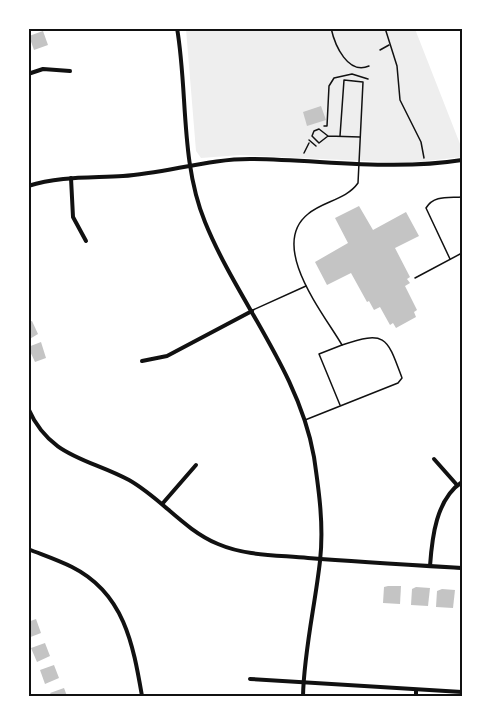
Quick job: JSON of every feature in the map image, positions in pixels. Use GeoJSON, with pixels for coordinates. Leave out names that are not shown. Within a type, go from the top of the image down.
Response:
{"type":"FeatureCollection","features":[{"type":"Feature","properties":{"kind":"street"},"geometry":{"type":"LineString","coordinates":[[177,28],[190,166],[204,221],[252,311],[304,420],[313,454],[318,488],[320,559],[303,696]]}},
{"type":"Feature","properties":{"kind":"street"},"geometry":{"type":"LineString","coordinates":[[28,74],[43,69],[70,71]]}},
{"type":"Feature","properties":{"kind":"street"},"geometry":{"type":"LineString","coordinates":[[28,186],[71,178],[124,176],[228,159],[359,165],[425,165],[462,160]]}},
{"type":"Feature","properties":{"kind":"street"},"geometry":{"type":"LineString","coordinates":[[71,178],[73,217],[86,241]]}},
{"type":"Feature","properties":{"kind":"street"},"geometry":{"type":"LineString","coordinates":[[142,361],[167,356],[252,311]]}},
{"type":"Feature","properties":{"kind":"street"},"geometry":{"type":"LineString","coordinates":[[28,408],[45,435],[75,459],[128,480],[163,503],[199,534],[234,549],[320,559],[462,568]]}},
{"type":"Feature","properties":{"kind":"street"},"geometry":{"type":"LineString","coordinates":[[434,459],[457,485]]}},
{"type":"Feature","properties":{"kind":"street"},"geometry":{"type":"LineString","coordinates":[[163,503],[196,465]]}},
{"type":"Feature","properties":{"kind":"street"},"geometry":{"type":"LineString","coordinates":[[430,566],[432,535],[441,511],[457,485],[462,482]]}},
{"type":"Feature","properties":{"kind":"street"},"geometry":{"type":"LineString","coordinates":[[28,549],[72,566],[94,580],[113,600],[126,623],[134,649],[142,696]]}},
{"type":"Feature","properties":{"kind":"street"},"geometry":{"type":"LineString","coordinates":[[250,679],[416,690],[437,694],[462,692]]}},
{"type":"Feature","properties":{"kind":"street"},"geometry":{"type":"LineString","coordinates":[[416,690],[416,696]]}},
{"type":"Feature","properties":{"kind":"lane"},"geometry":{"type":"LineString","coordinates":[[340,136],[344,80],[363,82],[358,183],[352,191],[308,214],[298,225],[293,238],[293,251],[297,266],[342,345]]}},
{"type":"Feature","properties":{"kind":"lane"},"geometry":{"type":"LineString","coordinates":[[328,136],[319,129],[314,131],[312,136],[319,143],[328,136],[360,137]]}},
{"type":"Feature","properties":{"kind":"lane"},"geometry":{"type":"LineString","coordinates":[[450,259],[426,208],[430,201],[437,198],[462,197]]}},
{"type":"Feature","properties":{"kind":"lane"},"geometry":{"type":"LineString","coordinates":[[415,279],[462,253]]}},
{"type":"Feature","properties":{"kind":"lane"},"geometry":{"type":"LineString","coordinates":[[252,311],[307,285]]}},
{"type":"Feature","properties":{"kind":"lane"},"geometry":{"type":"LineString","coordinates":[[304,420],[340,406],[398,383],[402,378],[392,352],[378,338],[369,336],[319,354],[340,406]]}},
{"type":"Feature","properties":{"kind":"path"},"geometry":{"type":"LineString","coordinates":[[331,28],[336,45],[352,67],[352,74]]}},
{"type":"Feature","properties":{"kind":"path"},"geometry":{"type":"LineString","coordinates":[[386,28],[397,66],[400,100],[421,142],[425,165]]}},
{"type":"Feature","properties":{"kind":"path"},"geometry":{"type":"LineString","coordinates":[[380,50],[390,45]]}},
{"type":"Feature","properties":{"kind":"path"},"geometry":{"type":"LineString","coordinates":[[352,67],[369,66]]}},
{"type":"Feature","properties":{"kind":"path"},"geometry":{"type":"LineString","coordinates":[[361,76],[365,68]]}},
{"type":"Feature","properties":{"kind":"path"},"geometry":{"type":"LineString","coordinates":[[315,125],[327,126],[330,82],[338,76],[352,74],[368,79]]}},
{"type":"Feature","properties":{"kind":"path"},"geometry":{"type":"LineString","coordinates":[[308,134],[310,142],[316,147],[320,146]]}},
{"type":"Feature","properties":{"kind":"path"},"geometry":{"type":"LineString","coordinates":[[304,153],[310,142]]}},
{"type":"Feature","properties":{"kind":"shaded area"},"geometry":{"type":"Polygon","coordinates":[[[186,29],[415,29],[462,149],[462,157],[407,163],[240,155],[201,158],[196,151],[186,29]]]}},
{"type":"Feature","properties":{"kind":"building"},"geometry":{"type":"Polygon","coordinates":[[[43,31],[48,45],[34,50],[29,36],[43,31]]]}},
{"type":"Feature","properties":{"kind":"building"},"geometry":{"type":"Polygon","coordinates":[[[321,106],[326,120],[307,126],[303,112],[321,106]]]}},
{"type":"Feature","properties":{"kind":"building"},"geometry":{"type":"Polygon","coordinates":[[[359,206],[373,230],[406,212],[419,236],[395,248],[410,277],[407,279],[410,283],[405,286],[417,310],[414,312],[416,317],[396,328],[393,323],[390,325],[380,307],[374,310],[369,301],[367,302],[351,273],[327,285],[315,262],[348,243],[335,218],[359,206]]]}},
{"type":"Feature","properties":{"kind":"building"},"geometry":{"type":"Polygon","coordinates":[[[32,321],[38,334],[28,340],[28,322],[32,321]]]}},
{"type":"Feature","properties":{"kind":"building"},"geometry":{"type":"Polygon","coordinates":[[[41,342],[46,358],[35,362],[28,347],[41,342]]]}},
{"type":"Feature","properties":{"kind":"building"},"geometry":{"type":"Polygon","coordinates":[[[401,586],[400,604],[383,603],[384,587],[401,586]]]}},
{"type":"Feature","properties":{"kind":"building"},"geometry":{"type":"Polygon","coordinates":[[[430,588],[428,606],[411,605],[412,589],[430,588]]]}},
{"type":"Feature","properties":{"kind":"building"},"geometry":{"type":"Polygon","coordinates":[[[455,590],[453,608],[436,607],[437,591],[455,590]]]}},
{"type":"Feature","properties":{"kind":"building"},"geometry":{"type":"Polygon","coordinates":[[[36,619],[41,633],[28,638],[28,622],[36,619]]]}},
{"type":"Feature","properties":{"kind":"building"},"geometry":{"type":"Polygon","coordinates":[[[45,643],[50,656],[37,662],[31,648],[45,643]]]}},
{"type":"Feature","properties":{"kind":"building"},"geometry":{"type":"Polygon","coordinates":[[[54,665],[59,678],[45,684],[40,670],[54,665]]]}},
{"type":"Feature","properties":{"kind":"building"},"geometry":{"type":"Polygon","coordinates":[[[64,688],[67,696],[52,696],[50,693],[64,688]]]}}]}
